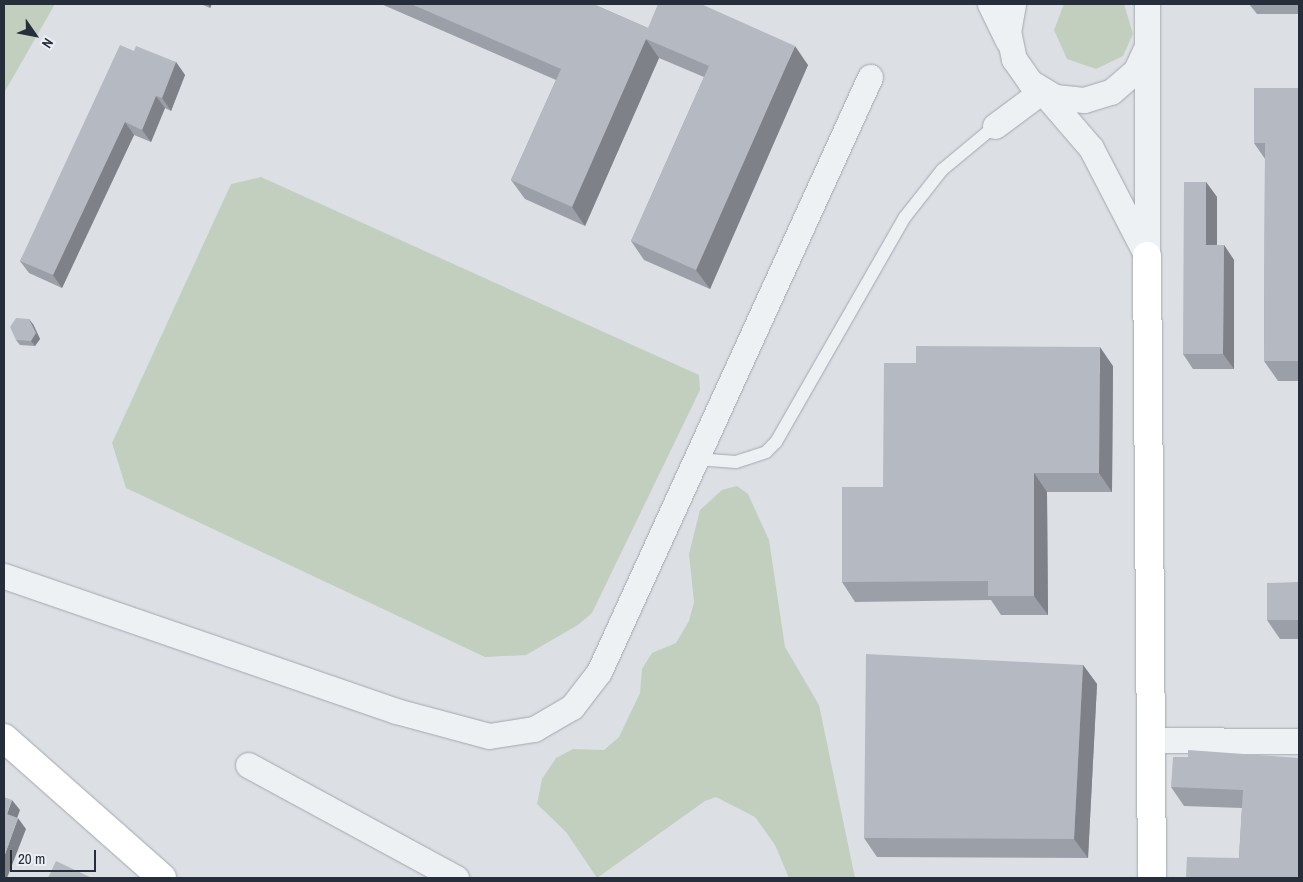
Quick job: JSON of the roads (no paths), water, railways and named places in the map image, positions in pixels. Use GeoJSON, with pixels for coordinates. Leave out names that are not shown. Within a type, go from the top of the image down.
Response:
{"type":"FeatureCollection","features":[{"type":"Feature","properties":{"kind":"street"},"geometry":{"type":"LineString","coordinates":[[990,4],[1021,72],[1042,91],[1091,148],[1147,256]]}},
{"type":"Feature","properties":{"kind":"street"},"geometry":{"type":"LineString","coordinates":[[1010,46],[1014,4]]}},
{"type":"Feature","properties":{"kind":"street"},"geometry":{"type":"LineString","coordinates":[[1146,7],[1152,878]]}},
{"type":"Feature","properties":{"kind":"street"},"geometry":{"type":"LineString","coordinates":[[1042,91],[1076,101],[1104,96],[1131,77],[1147,46]]}},
{"type":"Feature","properties":{"kind":"street"},"geometry":{"type":"LineString","coordinates":[[4,576],[396,711],[502,736],[534,729],[572,707],[599,672],[870,77]]}},
{"type":"Feature","properties":{"kind":"street"},"geometry":{"type":"LineString","coordinates":[[995,126],[1042,91]]}},
{"type":"Feature","properties":{"kind":"street"},"geometry":{"type":"LineString","coordinates":[[4,738],[162,878]]}},
{"type":"Feature","properties":{"kind":"street"},"geometry":{"type":"LineString","coordinates":[[1150,740],[1299,741]]}},
{"type":"Feature","properties":{"kind":"street"},"geometry":{"type":"LineString","coordinates":[[248,765],[456,878]]}},
{"type":"Feature","properties":{"kind":"lane"},"geometry":{"type":"LineString","coordinates":[[696,459],[723,462],[754,458],[776,442],[905,217],[942,170],[995,126]]}}]}
